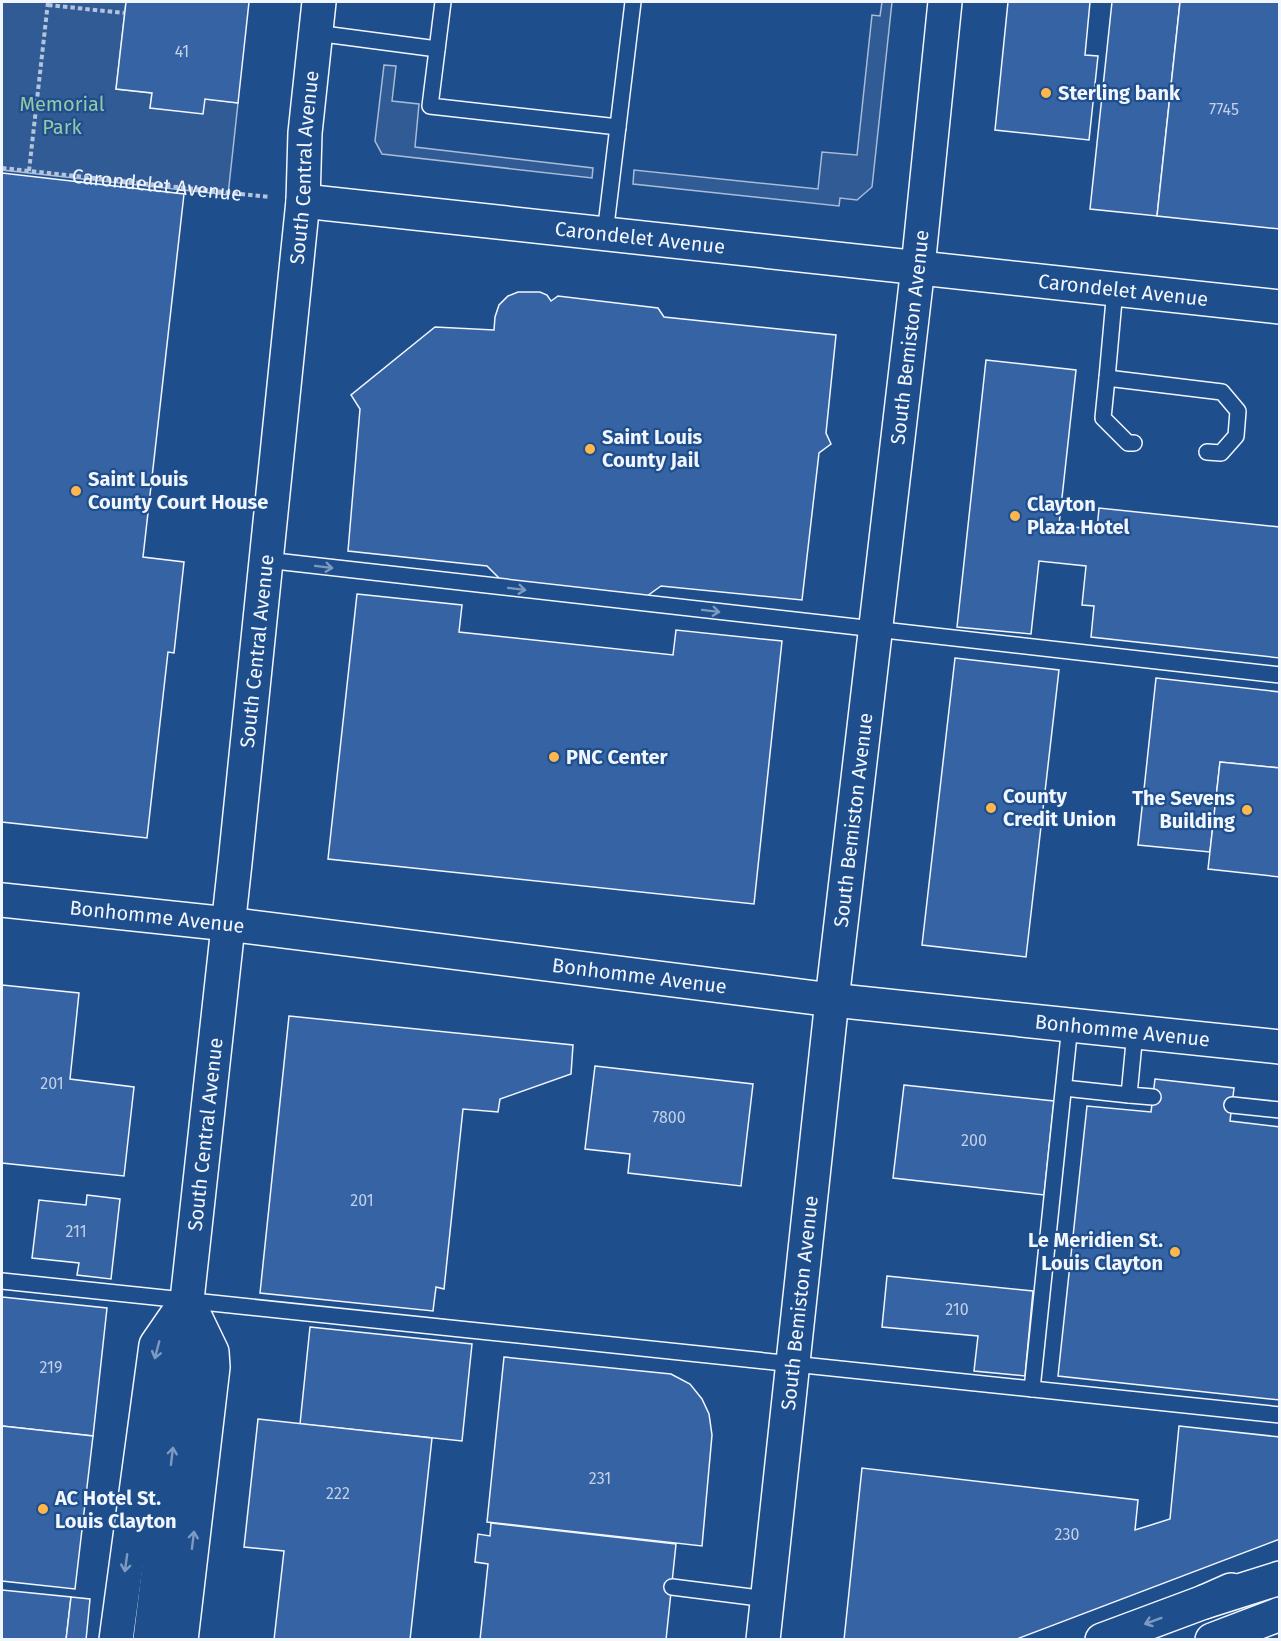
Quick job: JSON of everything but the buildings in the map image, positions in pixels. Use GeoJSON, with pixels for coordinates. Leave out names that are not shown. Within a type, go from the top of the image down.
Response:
{"type":"FeatureCollection","features":[{"type":"Feature","properties":{"kind":"main road","name":"South Central Avenue"},"geometry":{"type":"LineString","coordinates":[[116,1640],[156,1344],[187,1300],[303,201],[305,134],[319,2]]}},
{"type":"Feature","properties":{"kind":"main road","name":"South Bemiston Avenue"},"geometry":{"type":"LineString","coordinates":[[763,1640],[832,1000],[918,267],[945,2]]}},
{"type":"Feature","properties":{"kind":"main road","name":"Carondelet Avenue"},"geometry":{"type":"LineString","coordinates":[[303,201],[1280,306]]}},
{"type":"Feature","properties":{"kind":"main road","name":"Bonhomme Avenue"},"geometry":{"type":"LineString","coordinates":[[2,900],[228,924],[832,1000],[1280,1047]]}},
{"type":"Feature","properties":{"kind":"main road"},"geometry":{"type":"LineString","coordinates":[[150,1640],[186,1340],[187,1300]]}},
{"type":"Feature","properties":{"kind":"main road"},"geometry":{"type":"LineString","coordinates":[[182,1640],[213,1367],[212,1352],[187,1300]]}},
{"type":"Feature","properties":{"kind":"main road"},"geometry":{"type":"LineString","coordinates":[[1204,1602],[1280,1569]]}},
{"type":"Feature","properties":{"kind":"main road"},"geometry":{"type":"LineString","coordinates":[[1102,1640],[1204,1602],[1280,1578]]}},
{"type":"Feature","properties":{"kind":"main road"},"geometry":{"type":"LineString","coordinates":[[1212,1640],[1280,1614]]}},
{"type":"Feature","properties":{"kind":"lane"},"geometry":{"type":"LineString","coordinates":[[442,2],[430,106],[618,127]]}},
{"type":"Feature","properties":{"kind":"lane"},"geometry":{"type":"LineString","coordinates":[[605,234],[633,2]]}},
{"type":"Feature","properties":{"kind":"lane"},"geometry":{"type":"LineString","coordinates":[[316,33],[437,49]]}},
{"type":"Feature","properties":{"kind":"lane"},"geometry":{"type":"LineString","coordinates":[[1115,289],[1103,417],[1128,443],[1134,443]]}},
{"type":"Feature","properties":{"kind":"lane"},"geometry":{"type":"LineString","coordinates":[[1107,378],[1222,392],[1238,411],[1236,436],[1221,453],[1207,452]]}},
{"type":"Feature","properties":{"kind":"lane"},"geometry":{"type":"LineString","coordinates":[[266,560],[1280,675]]}},
{"type":"Feature","properties":{"kind":"lane"},"geometry":{"type":"LineString","coordinates":[[1032,1389],[1070,1025]]}},
{"type":"Feature","properties":{"kind":"lane"},"geometry":{"type":"LineString","coordinates":[[1129,1095],[1135,1032]]}},
{"type":"Feature","properties":{"kind":"lane"},"geometry":{"type":"LineString","coordinates":[[1064,1088],[1153,1097]]}},
{"type":"Feature","properties":{"kind":"lane"},"geometry":{"type":"LineString","coordinates":[[1232,1105],[1280,1110]]}},
{"type":"Feature","properties":{"kind":"lane"},"geometry":{"type":"LineString","coordinates":[[2,1281],[1280,1415]]}},
{"type":"Feature","properties":{"kind":"lane"},"geometry":{"type":"LineString","coordinates":[[672,1587],[767,1599]]}},
{"type":"Feature","properties":{"kind":"path"},"geometry":{"type":"LineString","coordinates":[[29,171],[47,3],[124,13]]}},
{"type":"Feature","properties":{"kind":"path","name":"Carondelet Avenue"},"geometry":{"type":"LineString","coordinates":[[2,168],[303,201]]}},
{"type":"Feature","properties":{"kind":"green space","name":"Memorial Park"},"geometry":{"type":"Polygon","coordinates":[[[2,2],[126,2],[116,89],[152,93],[150,108],[205,99],[238,103],[228,195],[2,170],[2,2]]]}},
{"type":"Feature","properties":{"kind":"green space"},"geometry":{"type":"Polygon","coordinates":[[[882,2],[892,2],[872,187],[857,200],[840,198],[839,206],[633,184],[634,170],[818,189],[822,152],[857,155],[872,15],[880,16],[882,2]]]}},
{"type":"Feature","properties":{"kind":"green space"},"geometry":{"type":"Polygon","coordinates":[[[384,65],[396,66],[392,101],[419,104],[415,147],[593,168],[592,178],[382,154],[375,141],[384,65]]]}},
{"type":"Feature","properties":{"kind":"place","name":"Sterling bank"},"geometry":{"type":"Point","coordinates":[1046,93]}},
{"type":"Feature","properties":{"kind":"place","name":"Saint Louis County Jail"},"geometry":{"type":"Point","coordinates":[590,449]}},
{"type":"Feature","properties":{"kind":"place","name":"Saint Louis County Court House"},"geometry":{"type":"Point","coordinates":[76,491]}},
{"type":"Feature","properties":{"kind":"place","name":"Clayton Plaza Hotel"},"geometry":{"type":"Point","coordinates":[1015,516]}},
{"type":"Feature","properties":{"kind":"place","name":"PNC Center"},"geometry":{"type":"Point","coordinates":[554,757]}},
{"type":"Feature","properties":{"kind":"place","name":"County Credit Union"},"geometry":{"type":"Point","coordinates":[991,808]}},
{"type":"Feature","properties":{"kind":"place","name":"The Sevens Building"},"geometry":{"type":"Point","coordinates":[1247,810]}},
{"type":"Feature","properties":{"kind":"place","name":"Le Meridien St. Louis Clayton"},"geometry":{"type":"Point","coordinates":[1175,1252]}},
{"type":"Feature","properties":{"kind":"place","name":"AC Hotel St. Louis Clayton"},"geometry":{"type":"Point","coordinates":[43,1509]}}]}
